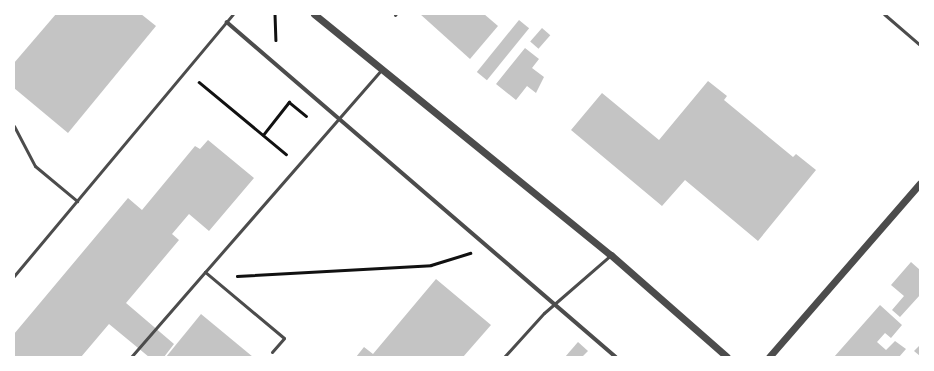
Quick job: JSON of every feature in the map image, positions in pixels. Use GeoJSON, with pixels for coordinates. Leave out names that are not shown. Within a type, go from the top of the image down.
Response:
{"type":"FeatureCollection","features":[{"type":"Feature","properties":{"kind":"street"},"geometry":{"type":"LineString","coordinates":[[314,14],[611,255],[727,357]]}},
{"type":"Feature","properties":{"kind":"street"},"geometry":{"type":"LineString","coordinates":[[227,22],[616,357]]}},
{"type":"Feature","properties":{"kind":"street"},"geometry":{"type":"LineString","coordinates":[[769,357],[920,183]]}},
{"type":"Feature","properties":{"kind":"lane"},"geometry":{"type":"LineString","coordinates":[[14,276],[233,14]]}},
{"type":"Feature","properties":{"kind":"lane"},"geometry":{"type":"LineString","coordinates":[[884,14],[920,45]]}},
{"type":"Feature","properties":{"kind":"lane"},"geometry":{"type":"LineString","coordinates":[[131,357],[382,69]]}},
{"type":"Feature","properties":{"kind":"lane"},"geometry":{"type":"LineString","coordinates":[[14,126],[35,166],[77,201]]}},
{"type":"Feature","properties":{"kind":"lane"},"geometry":{"type":"LineString","coordinates":[[504,357],[554,304],[611,255]]}},
{"type":"Feature","properties":{"kind":"lane"},"geometry":{"type":"LineString","coordinates":[[205,272],[284,338],[272,352]]}},
{"type":"Feature","properties":{"kind":"path"},"geometry":{"type":"LineString","coordinates":[[185,70],[299,165]]}},
{"type":"Feature","properties":{"kind":"path"},"geometry":{"type":"LineString","coordinates":[[263,135],[289,102],[327,133]]}},
{"type":"Feature","properties":{"kind":"path"},"geometry":{"type":"LineString","coordinates":[[217,282],[230,276],[431,265],[454,260],[487,246]]}},
{"type":"Feature","properties":{"kind":"building"},"geometry":{"type":"Polygon","coordinates":[[[56,14],[141,14],[156,26],[68,133],[14,88],[14,63],[56,14]]]}},
{"type":"Feature","properties":{"kind":"building"},"geometry":{"type":"Polygon","coordinates":[[[420,14],[484,14],[498,26],[470,59],[420,14]]]}},
{"type":"Feature","properties":{"kind":"building"},"geometry":{"type":"Polygon","coordinates":[[[519,20],[529,28],[487,80],[477,72],[519,20]]]}},
{"type":"Feature","properties":{"kind":"building"},"geometry":{"type":"Polygon","coordinates":[[[542,28],[550,35],[538,49],[530,42],[542,28]]]}},
{"type":"Feature","properties":{"kind":"building"},"geometry":{"type":"Polygon","coordinates":[[[525,48],[539,59],[532,68],[544,77],[536,93],[527,86],[516,100],[496,84],[525,48]]]}},
{"type":"Feature","properties":{"kind":"building"},"geometry":{"type":"Polygon","coordinates":[[[708,81],[727,96],[724,100],[793,157],[796,154],[816,170],[758,241],[685,180],[662,206],[571,130],[602,93],[659,140],[708,81]]]}},
{"type":"Feature","properties":{"kind":"building"},"geometry":{"type":"Polygon","coordinates":[[[208,140],[254,178],[209,231],[189,214],[172,234],[179,240],[126,303],[174,344],[164,357],[149,357],[109,324],[81,357],[14,357],[14,334],[128,198],[142,210],[195,146],[200,149],[208,140]]]}},
{"type":"Feature","properties":{"kind":"building"},"geometry":{"type":"Polygon","coordinates":[[[911,262],[920,270],[920,295],[900,317],[892,310],[904,296],[891,285],[911,262]]]}},
{"type":"Feature","properties":{"kind":"building"},"geometry":{"type":"Polygon","coordinates":[[[436,279],[491,325],[463,357],[356,357],[364,347],[373,354],[436,279]]]}},
{"type":"Feature","properties":{"kind":"building"},"geometry":{"type":"Polygon","coordinates":[[[880,305],[902,325],[891,338],[885,333],[877,342],[886,350],[895,341],[906,349],[899,357],[834,357],[880,305]]]}},
{"type":"Feature","properties":{"kind":"building"},"geometry":{"type":"Polygon","coordinates":[[[201,314],[253,357],[166,357],[201,314]]]}},
{"type":"Feature","properties":{"kind":"building"},"geometry":{"type":"Polygon","coordinates":[[[578,342],[588,351],[582,357],[565,357],[578,342]]]}},
{"type":"Feature","properties":{"kind":"building"},"geometry":{"type":"Polygon","coordinates":[[[920,345],[920,356],[914,351],[920,345]]]}}]}
